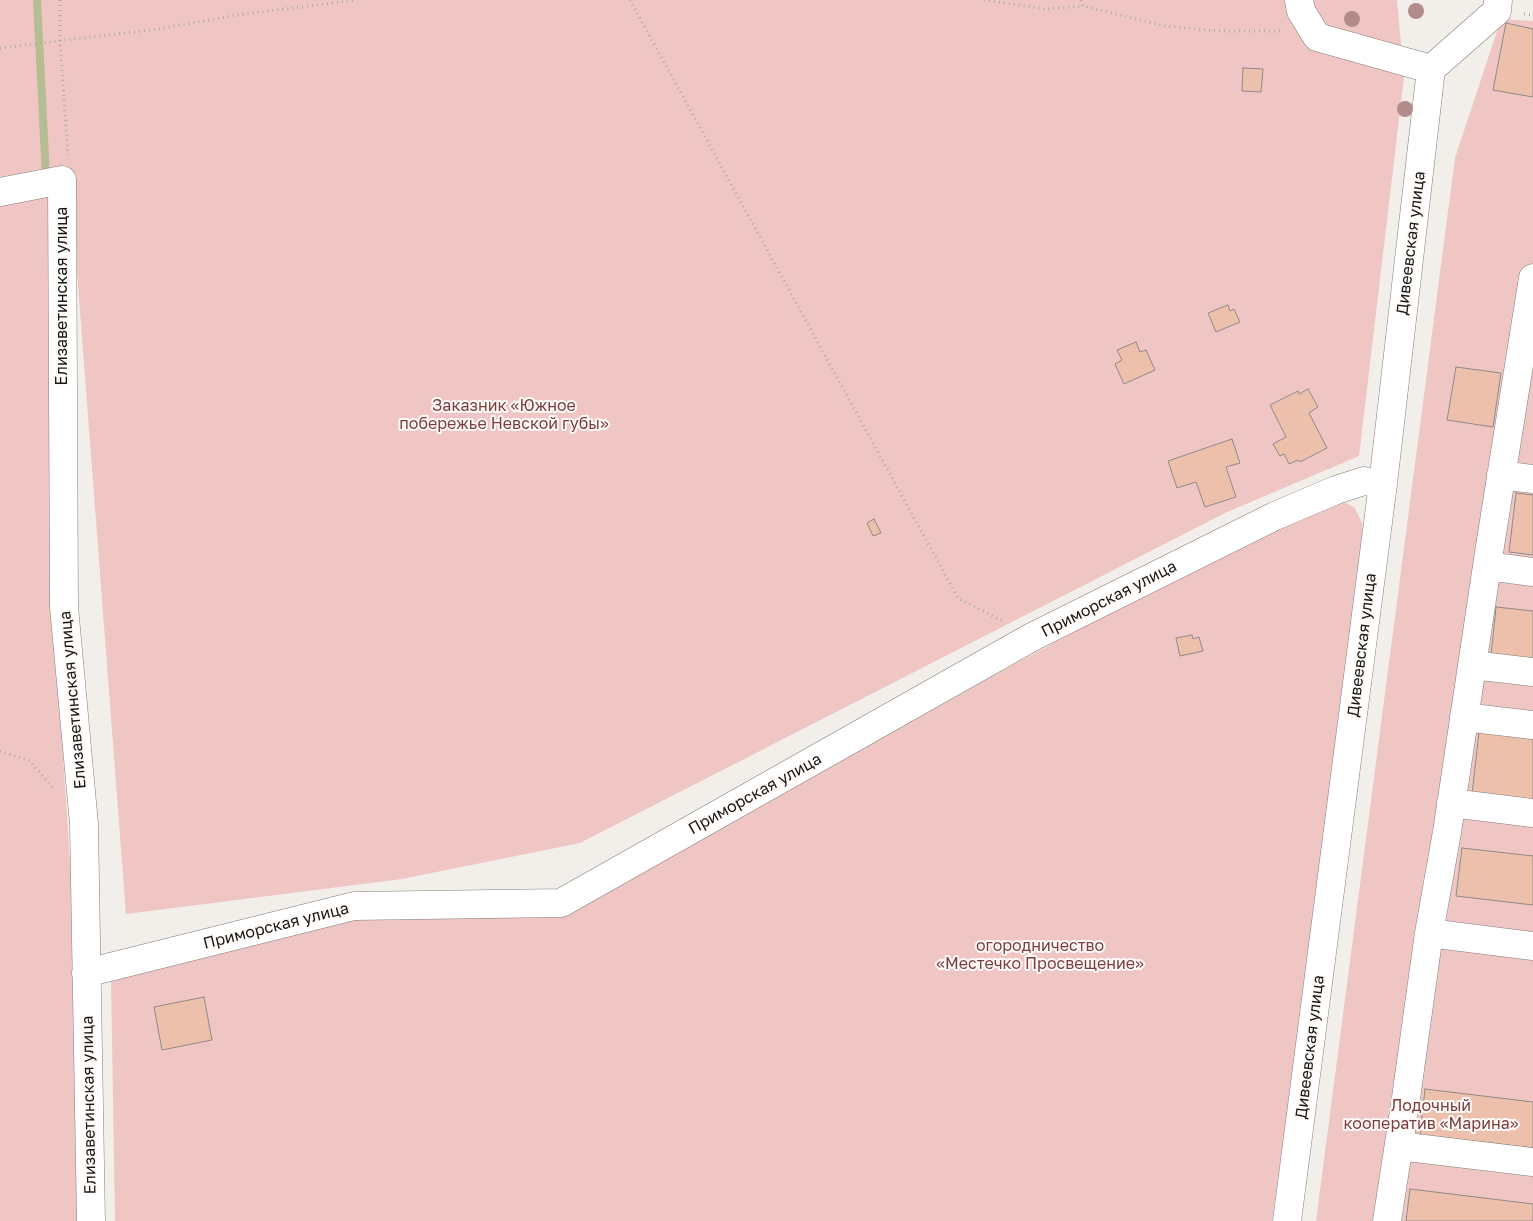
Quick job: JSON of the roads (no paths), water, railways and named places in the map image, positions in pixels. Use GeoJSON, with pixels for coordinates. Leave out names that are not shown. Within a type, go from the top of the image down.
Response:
{"type":"FeatureCollection","features":[{"type":"Feature","properties":{"kind":"street"},"geometry":{"type":"LineString","coordinates":[[1299,0],[1301,11],[1317,37],[1431,69],[1497,11],[1498,0]]}},
{"type":"Feature","properties":{"kind":"street","name":"Дивеевская улица"},"geometry":{"type":"LineString","coordinates":[[1287,1221],[1383,484],[1431,69]]}},
{"type":"Feature","properties":{"kind":"street","name":"Елизаветинская улица"},"geometry":{"type":"LineString","coordinates":[[0,192],[62,180],[64,607],[84,824],[91,1221]]}},
{"type":"Feature","properties":{"kind":"street"},"geometry":{"type":"LineString","coordinates":[[1387,1221],[1428,933],[1451,803],[1501,475],[1521,429],[1532,293]]}},
{"type":"Feature","properties":{"kind":"street"},"geometry":{"type":"LineString","coordinates":[[1501,475],[1533,479]]}},
{"type":"Feature","properties":{"kind":"street","name":"Приморская улица"},"geometry":{"type":"LineString","coordinates":[[86,974],[354,906],[561,903],[1032,637],[1275,516],[1336,490],[1364,482],[1383,484]]}},
{"type":"Feature","properties":{"kind":"street"},"geometry":{"type":"LineString","coordinates":[[1487,566],[1533,572]]}},
{"type":"Feature","properties":{"kind":"street"},"geometry":{"type":"LineString","coordinates":[[1472,665],[1533,672]]}},
{"type":"Feature","properties":{"kind":"street"},"geometry":{"type":"LineString","coordinates":[[1464,717],[1533,725]]}},
{"type":"Feature","properties":{"kind":"street"},"geometry":{"type":"LineString","coordinates":[[1451,803],[1533,813]]}},
{"type":"Feature","properties":{"kind":"street"},"geometry":{"type":"LineString","coordinates":[[1428,933],[1533,946]]}},
{"type":"Feature","properties":{"kind":"street"},"geometry":{"type":"LineString","coordinates":[[1399,1146],[1533,1162]]}},
{"type":"Feature","properties":{"kind":"waterway"},"geometry":{"type":"LineString","coordinates":[[37,0],[46,177]]}},
{"type":"Feature","properties":{"kind":"park label","name":"Заказник «Южное побережье Невской губы»"},"geometry":{"type":"Point","coordinates":[504,415]}},
{"type":"Feature","properties":{"kind":"park label","name":"огородничество «Местечко Просвещение»"},"geometry":{"type":"Point","coordinates":[1040,955]}},
{"type":"Feature","properties":{"kind":"park label","name":"Лодочный кооператив «Марина»"},"geometry":{"type":"Point","coordinates":[1431,1115]}}]}
